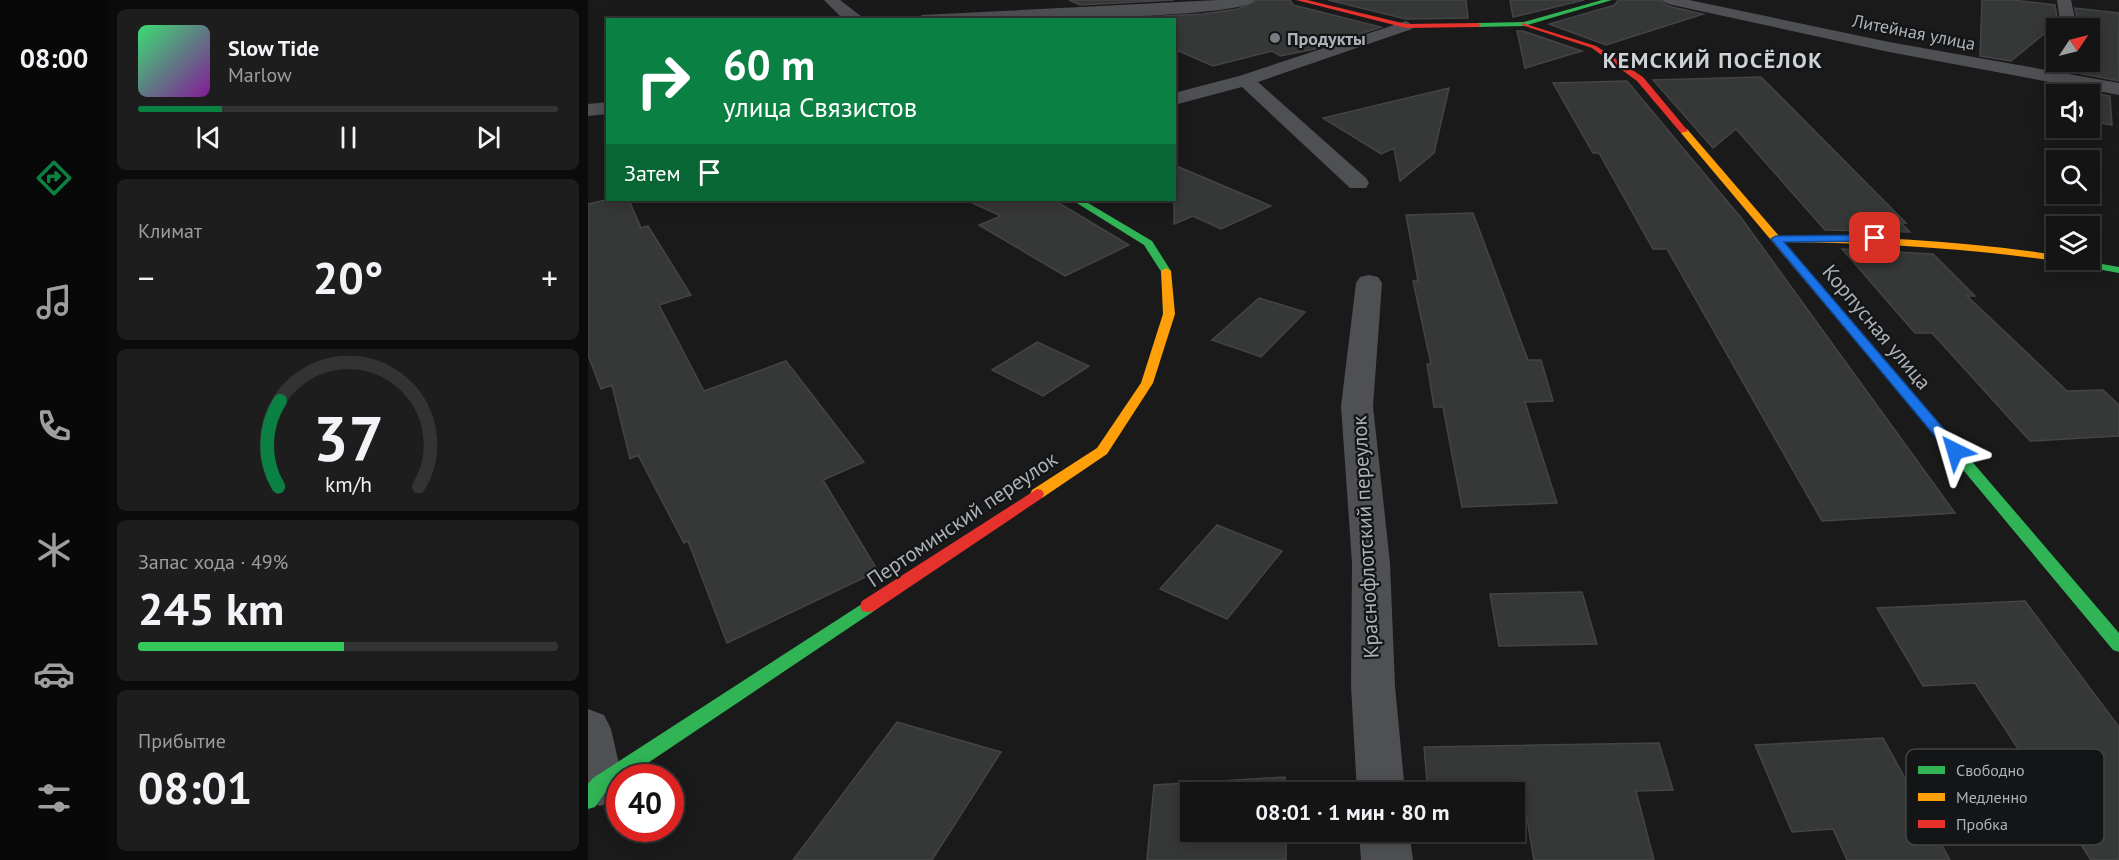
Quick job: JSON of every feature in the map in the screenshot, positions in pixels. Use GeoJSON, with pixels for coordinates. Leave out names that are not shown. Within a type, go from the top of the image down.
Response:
{"type":"FeatureCollection","features":[{"type":"Feature","properties":{"kind":"street"},"geometry":{"type":"LineString","coordinates":[[831,0],[854,18]]}},
{"type":"Feature","properties":{"kind":"street"},"geometry":{"type":"LineString","coordinates":[[965,18],[1202,7],[1249,0]]}},
{"type":"Feature","properties":{"kind":"street"},"geometry":{"type":"LineString","coordinates":[[1299,0],[1406,26],[1524,24],[1609,0]]}},
{"type":"Feature","properties":{"kind":"street","name":"Литейная улица"},"geometry":{"type":"LineString","coordinates":[[1668,0],[1890,47],[2119,89]]}},
{"type":"Feature","properties":{"kind":"street"},"geometry":{"type":"LineString","coordinates":[[2064,0],[2067,18]]}},
{"type":"Feature","properties":{"kind":"street","name":"Корпусная улица"},"geometry":{"type":"LineString","coordinates":[[1524,24],[1594,47],[1640,80],[2119,645]]}},
{"type":"Feature","properties":{"kind":"street"},"geometry":{"type":"LineString","coordinates":[[1176,98],[1245,80],[1406,26]]}},
{"type":"Feature","properties":{"kind":"street"},"geometry":{"type":"LineString","coordinates":[[2077,72],[2079,83]]}},
{"type":"Feature","properties":{"kind":"street"},"geometry":{"type":"LineString","coordinates":[[1245,80],[1358,183]]}},
{"type":"Feature","properties":{"kind":"street"},"geometry":{"type":"LineString","coordinates":[[588,110],[606,108]]}},
{"type":"Feature","properties":{"kind":"street","name":"Пертоминский переулок"},"geometry":{"type":"LineString","coordinates":[[594,792],[1102,451],[1147,383],[1169,314],[1166,272],[1148,243],[1079,201]]}},
{"type":"Feature","properties":{"kind":"street"},"geometry":{"type":"LineString","coordinates":[[1776,239],[1875,238],[2004,248],[2046,256]]}},
{"type":"Feature","properties":{"kind":"street"},"geometry":{"type":"LineString","coordinates":[[2100,267],[2119,270]]}},
{"type":"Feature","properties":{"kind":"street","name":"Краснофлотский переулок"},"geometry":{"type":"LineString","coordinates":[[1369,283],[1357,406],[1371,563],[1373,686],[1380,782]]}},
{"type":"Feature","properties":{"kind":"street"},"geometry":{"type":"LineString","coordinates":[[588,729],[594,792]]}},
{"type":"Feature","properties":{"kind":"street"},"geometry":{"type":"LineString","coordinates":[[1385,842],[1387,860]]}},
{"type":"Feature","properties":{"kind":"building"},"geometry":{"type":"Polygon","coordinates":[[[1069,0],[1174,0],[1080,5],[1069,0]]]}},
{"type":"Feature","properties":{"kind":"building"},"geometry":{"type":"Polygon","coordinates":[[[1258,0],[1290,0],[1293,5],[1381,27],[1315,49],[1280,56],[1272,51],[1213,66],[1176,50],[1176,18],[1129,18],[1202,14],[1238,9],[1258,0]]]}},
{"type":"Feature","properties":{"kind":"building"},"geometry":{"type":"Polygon","coordinates":[[[1328,0],[1466,0],[1468,18],[1406,19],[1328,0]]]}},
{"type":"Feature","properties":{"kind":"building"},"geometry":{"type":"Polygon","coordinates":[[[1510,0],[1584,0],[1513,17],[1510,0]]]}},
{"type":"Feature","properties":{"kind":"building"},"geometry":{"type":"Polygon","coordinates":[[[1618,0],[1659,0],[1668,6],[1703,14],[1606,45],[1549,24],[1615,5],[1618,0]]]}},
{"type":"Feature","properties":{"kind":"building"},"geometry":{"type":"Polygon","coordinates":[[[1982,0],[2013,0],[2055,5],[2057,18],[2046,18],[2046,32],[2011,61],[1980,56],[1982,0]]]}},
{"type":"Feature","properties":{"kind":"building"},"geometry":{"type":"Polygon","coordinates":[[[2075,8],[2119,13],[2119,81],[2072,72],[2100,72],[2100,18],[2077,18],[2075,8]]]}},
{"type":"Feature","properties":{"kind":"building"},"geometry":{"type":"Polygon","coordinates":[[[1517,31],[1523,31],[1582,51],[1525,68],[1517,31]]]}},
{"type":"Feature","properties":{"kind":"building"},"geometry":{"type":"Polygon","coordinates":[[[1761,77],[1906,223],[1901,223],[1910,232],[1825,230],[1736,129],[1713,148],[1653,80],[1761,77]]]}},
{"type":"Feature","properties":{"kind":"building"},"geometry":{"type":"Polygon","coordinates":[[[1627,81],[1742,219],[1955,513],[1822,521],[1667,249],[1653,249],[1599,153],[1593,153],[1553,83],[1627,81]]]}},
{"type":"Feature","properties":{"kind":"building"},"geometry":{"type":"Polygon","coordinates":[[[1449,88],[1434,153],[1400,181],[1394,148],[1381,154],[1323,118],[1449,88]]]}},
{"type":"Feature","properties":{"kind":"building"},"geometry":{"type":"Polygon","coordinates":[[[2100,94],[2110,96],[2112,125],[2100,123],[2100,94]]]}},
{"type":"Feature","properties":{"kind":"building"},"geometry":{"type":"Polygon","coordinates":[[[1176,166],[1271,206],[1221,229],[1193,216],[1174,224],[1176,166]]]}},
{"type":"Feature","properties":{"kind":"building"},"geometry":{"type":"Polygon","coordinates":[[[605,200],[629,201],[641,228],[648,226],[691,295],[659,305],[704,391],[786,361],[864,462],[823,480],[878,571],[727,643],[688,541],[684,543],[638,455],[630,459],[612,385],[601,389],[588,355],[588,204],[605,200]]]}},
{"type":"Feature","properties":{"kind":"building"},"geometry":{"type":"Polygon","coordinates":[[[968,201],[1056,201],[1129,245],[1065,276],[979,225],[1001,216],[968,201]]]}},
{"type":"Feature","properties":{"kind":"building"},"geometry":{"type":"Polygon","coordinates":[[[1473,213],[1528,360],[1541,360],[1553,401],[1525,402],[1557,503],[1462,507],[1443,407],[1434,407],[1427,364],[1431,364],[1413,281],[1418,281],[1406,215],[1473,213]]]}},
{"type":"Feature","properties":{"kind":"building"},"geometry":{"type":"Polygon","coordinates":[[[1842,249],[1933,254],[1975,296],[1967,296],[2067,391],[2103,390],[2119,405],[2119,436],[2030,441],[1932,333],[1915,333],[1842,249]]]}},
{"type":"Feature","properties":{"kind":"building"},"geometry":{"type":"Polygon","coordinates":[[[1259,298],[1305,312],[1261,357],[1212,340],[1259,298]]]}},
{"type":"Feature","properties":{"kind":"building"},"geometry":{"type":"Polygon","coordinates":[[[1037,342],[1089,366],[1043,396],[992,370],[1037,342]]]}},
{"type":"Feature","properties":{"kind":"building"},"geometry":{"type":"Polygon","coordinates":[[[1217,525],[1282,551],[1227,619],[1160,589],[1217,525]]]}},
{"type":"Feature","properties":{"kind":"building"},"geometry":{"type":"Polygon","coordinates":[[[1582,592],[1597,644],[1499,646],[1490,594],[1582,592]]]}},
{"type":"Feature","properties":{"kind":"building"},"geometry":{"type":"Polygon","coordinates":[[[2025,601],[2119,727],[2119,860],[2091,860],[2081,845],[2104,845],[2104,749],[2018,749],[1975,683],[1923,686],[1877,608],[2025,601]]]}},
{"type":"Feature","properties":{"kind":"building"},"geometry":{"type":"Polygon","coordinates":[[[897,722],[1001,752],[932,860],[793,860],[897,722]]]}},
{"type":"Feature","properties":{"kind":"building"},"geometry":{"type":"Polygon","coordinates":[[[1883,738],[1906,780],[1906,845],[1942,845],[1950,860],[1847,860],[1833,829],[1792,832],[1755,745],[1883,738]]]}},
{"type":"Feature","properties":{"kind":"building"},"geometry":{"type":"Polygon","coordinates":[[[1659,743],[1673,790],[1636,791],[1654,860],[1534,860],[1525,807],[1525,782],[1427,782],[1424,747],[1659,743]]]}},
{"type":"Feature","properties":{"kind":"building"},"geometry":{"type":"Polygon","coordinates":[[[1285,777],[1285,782],[1203,782],[1285,777]]]}},
{"type":"Feature","properties":{"kind":"building"},"geometry":{"type":"Polygon","coordinates":[[[1180,783],[1180,842],[1286,842],[1286,860],[1147,860],[1154,785],[1180,783]]]}},
{"type":"Feature","properties":{"kind":"traffic: fast"},"geometry":{"type":"LineString","coordinates":[[1478,25],[1524,24],[1609,0]]}},
{"type":"Feature","properties":{"kind":"traffic: fast"},"geometry":{"type":"LineString","coordinates":[[1079,201],[1148,243],[1166,271]]}},
{"type":"Feature","properties":{"kind":"traffic: fast"},"geometry":{"type":"LineString","coordinates":[[2100,267],[2119,270]]}},
{"type":"Feature","properties":{"kind":"traffic: fast"},"geometry":{"type":"LineString","coordinates":[[1869,349],[2119,645]]}},
{"type":"Feature","properties":{"kind":"traffic: fast"},"geometry":{"type":"LineString","coordinates":[[588,800],[600,784],[868,606]]}},
{"type":"Feature","properties":{"kind":"traffic: slow"},"geometry":{"type":"LineString","coordinates":[[1684,131],[1869,349]]}},
{"type":"Feature","properties":{"kind":"traffic: slow"},"geometry":{"type":"LineString","coordinates":[[1776,239],[1916,243],[2046,257]]}},
{"type":"Feature","properties":{"kind":"traffic: slow"},"geometry":{"type":"LineString","coordinates":[[1037,494],[1102,451],[1147,383],[1169,314],[1166,271]]}},
{"type":"Feature","properties":{"kind":"traffic: jam"},"geometry":{"type":"LineString","coordinates":[[1299,0],[1406,26],[1478,25]]}},
{"type":"Feature","properties":{"kind":"traffic: jam"},"geometry":{"type":"LineString","coordinates":[[1524,24],[1594,47],[1640,79],[1684,131]]}},
{"type":"Feature","properties":{"kind":"traffic: jam"},"geometry":{"type":"LineString","coordinates":[[868,606],[1037,494]]}},
{"type":"Feature","properties":{"kind":"place","name":"Продукты"},"geometry":{"type":"Point","coordinates":[1275,38]}},
{"type":"Feature","properties":{"kind":"district","name":"КЕМСКИЙ ПОСЁЛОК"},"geometry":{"type":"Point","coordinates":[1713,60]}},
{"type":"Feature","properties":{"kind":"route"},"geometry":{"type":"LineString","coordinates":[[1875,238],[1776,239],[1955,451]]}}]}
